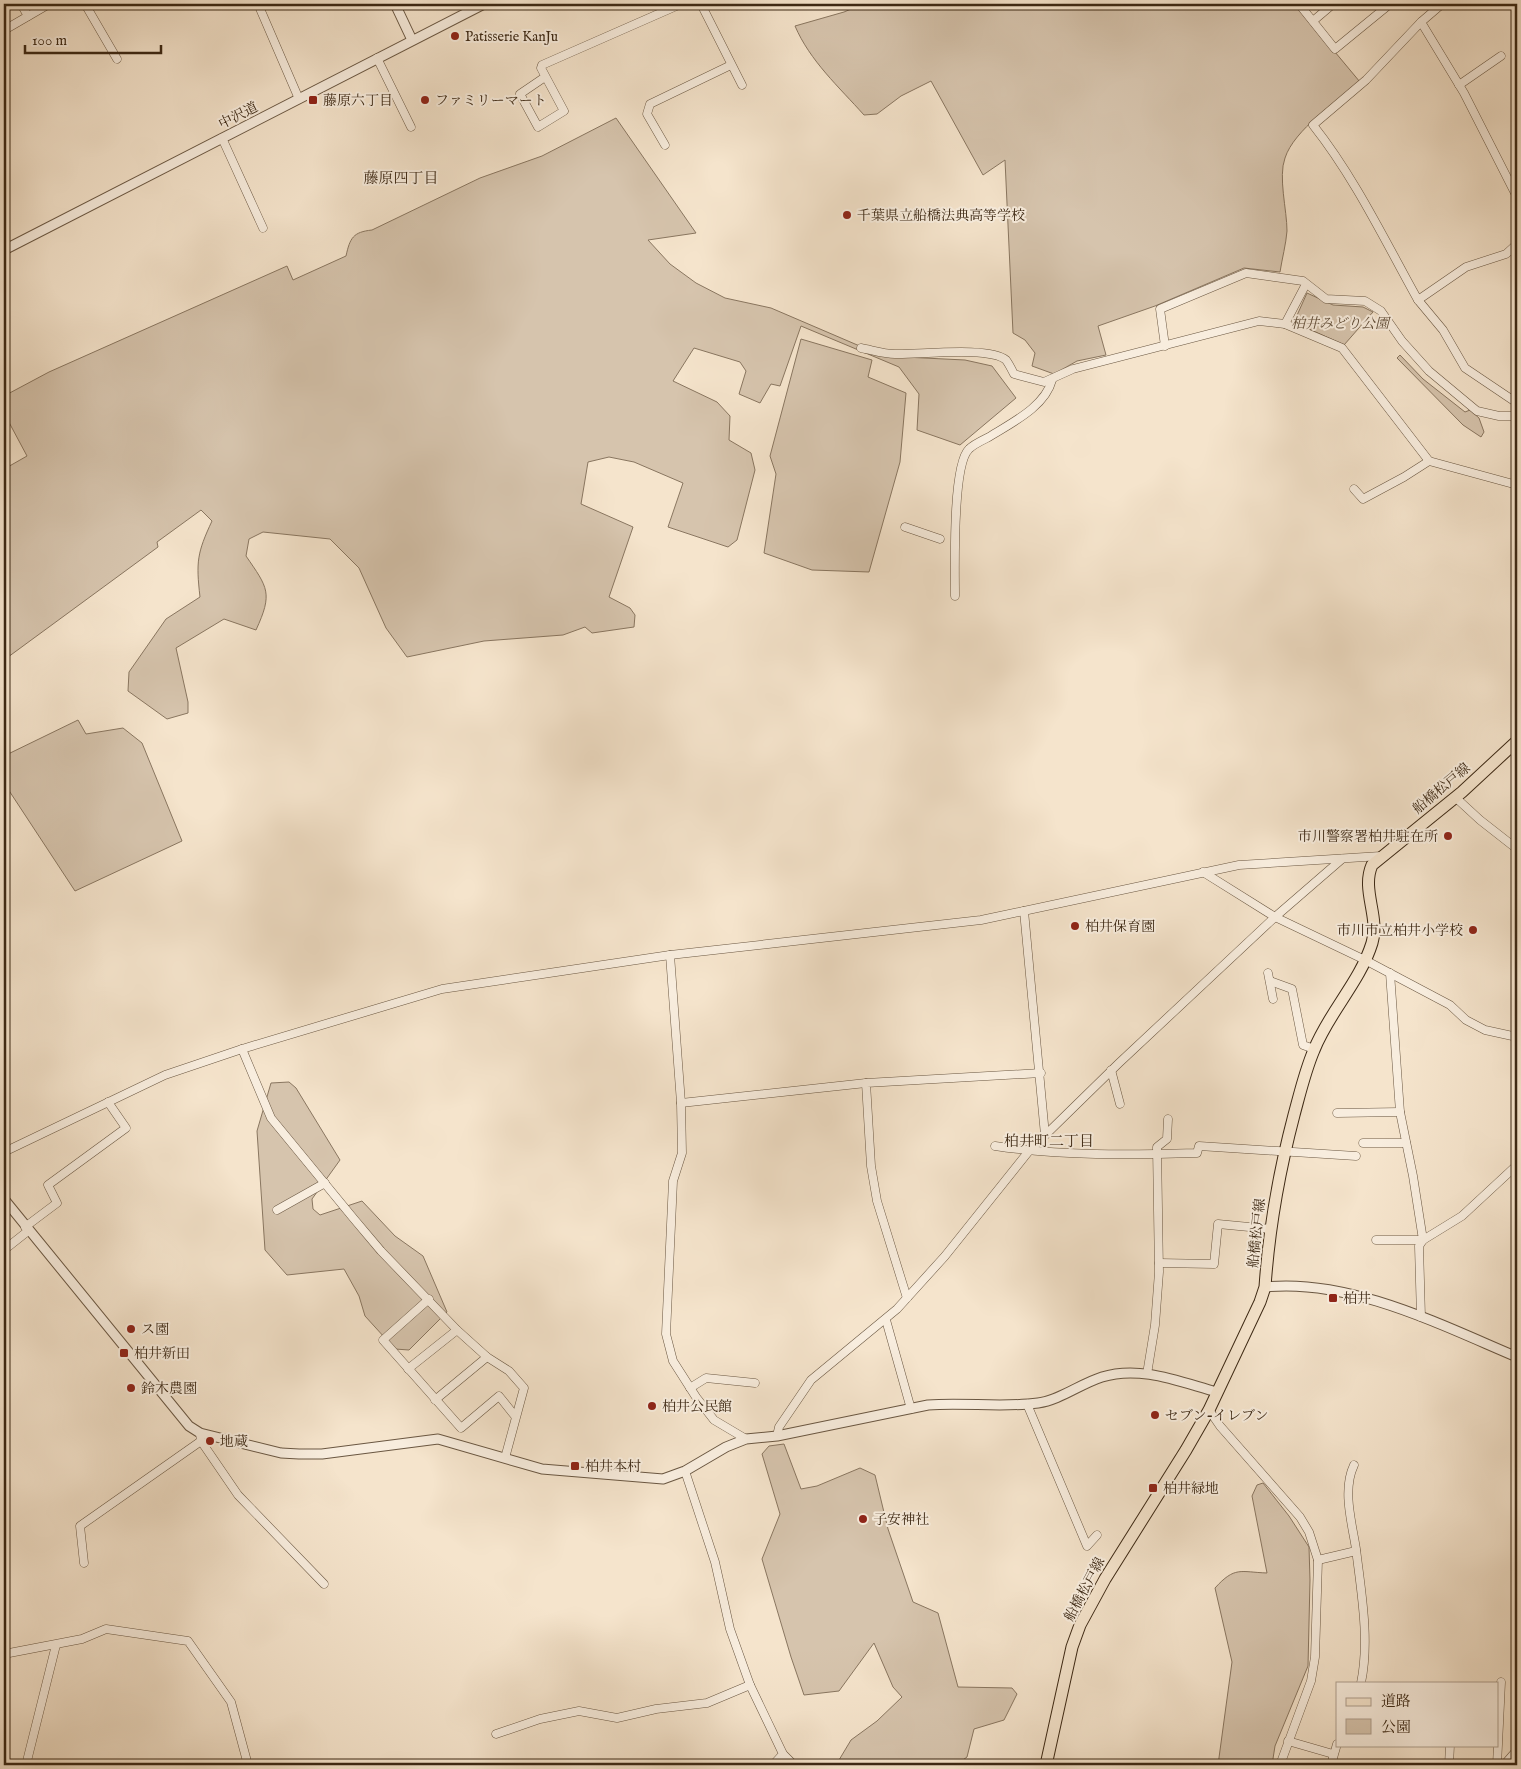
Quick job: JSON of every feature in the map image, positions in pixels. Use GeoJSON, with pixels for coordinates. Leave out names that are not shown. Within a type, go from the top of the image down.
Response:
{"type":"FeatureCollection","features":[{"type":"Feature","properties":{"kind":"main road","name":"船橋松戸線"},"geometry":{"type":"LineString","coordinates":[[1046,1765],[1072,1647],[1080,1626],[1104,1579],[1186,1450],[1209,1410],[1265,1287],[1270,1229],[1284,1153],[1304,1076],[1328,1020],[1365,960],[1372,942],[1374,928],[1368,878],[1372,865],[1455,797],[1517,741]]}},
{"type":"Feature","properties":{"kind":"street"},"geometry":{"type":"LineString","coordinates":[[21,4],[28,16]]}},
{"type":"Feature","properties":{"kind":"street"},"geometry":{"type":"LineString","coordinates":[[6,29],[49,4]]}},
{"type":"Feature","properties":{"kind":"street"},"geometry":{"type":"LineString","coordinates":[[85,4],[117,59]]}},
{"type":"Feature","properties":{"kind":"street"},"geometry":{"type":"LineString","coordinates":[[258,4],[299,99]]}},
{"type":"Feature","properties":{"kind":"street"},"geometry":{"type":"LineString","coordinates":[[396,4],[412,40]]}},
{"type":"Feature","properties":{"kind":"street","name":"中沢道"},"geometry":{"type":"LineString","coordinates":[[4,250],[484,4]]}},
{"type":"Feature","properties":{"kind":"street"},"geometry":{"type":"LineString","coordinates":[[545,77],[520,94],[538,127],[564,111],[545,77],[541,68],[542,65],[681,4]]}},
{"type":"Feature","properties":{"kind":"street"},"geometry":{"type":"LineString","coordinates":[[700,4],[742,85]]}},
{"type":"Feature","properties":{"kind":"street"},"geometry":{"type":"LineString","coordinates":[[1299,4],[1335,49],[1390,4]]}},
{"type":"Feature","properties":{"kind":"street"},"geometry":{"type":"LineString","coordinates":[[1313,21],[1333,4]]}},
{"type":"Feature","properties":{"kind":"street"},"geometry":{"type":"LineString","coordinates":[[1442,4],[1421,22],[1366,80],[1313,125],[1329,146],[1418,300],[1443,330],[1465,368],[1517,402]]}},
{"type":"Feature","properties":{"kind":"street"},"geometry":{"type":"LineString","coordinates":[[1421,22],[1459,86],[1517,197]]}},
{"type":"Feature","properties":{"kind":"street"},"geometry":{"type":"LineString","coordinates":[[1459,86],[1501,56]]}},
{"type":"Feature","properties":{"kind":"street"},"geometry":{"type":"LineString","coordinates":[[377,58],[411,127]]}},
{"type":"Feature","properties":{"kind":"street"},"geometry":{"type":"LineString","coordinates":[[665,145],[647,114],[650,104],[731,65]]}},
{"type":"Feature","properties":{"kind":"street"},"geometry":{"type":"LineString","coordinates":[[222,138],[263,228]]}},
{"type":"Feature","properties":{"kind":"street"},"geometry":{"type":"LineString","coordinates":[[1418,300],[1466,267],[1506,254],[1517,244]]}},
{"type":"Feature","properties":{"kind":"street"},"geometry":{"type":"LineString","coordinates":[[1165,346],[1160,309],[1246,273],[1303,281],[1326,299],[1365,301],[1381,311],[1402,341],[1429,371],[1477,411],[1499,416],[1517,416]]}},
{"type":"Feature","properties":{"kind":"street"},"geometry":{"type":"LineString","coordinates":[[1285,324],[1306,284]]}},
{"type":"Feature","properties":{"kind":"street"},"geometry":{"type":"LineString","coordinates":[[861,348],[894,354],[927,352],[977,353],[1006,360],[1014,374],[1044,382],[1073,370],[1259,321],[1285,324],[1342,348],[1429,461],[1517,485]]}},
{"type":"Feature","properties":{"kind":"street"},"geometry":{"type":"LineString","coordinates":[[955,596],[955,519],[962,461],[968,449],[1015,421],[1049,393],[1052,380]]}},
{"type":"Feature","properties":{"kind":"street"},"geometry":{"type":"LineString","coordinates":[[1354,489],[1363,499],[1429,461]]}},
{"type":"Feature","properties":{"kind":"street"},"geometry":{"type":"LineString","coordinates":[[905,527],[940,539]]}},
{"type":"Feature","properties":{"kind":"street"},"geometry":{"type":"LineString","coordinates":[[1455,797],[1480,820],[1517,849]]}},
{"type":"Feature","properties":{"kind":"street"},"geometry":{"type":"LineString","coordinates":[[4,1152],[165,1075],[242,1049],[442,989],[670,955],[981,920],[1203,872],[1268,861],[1342,860],[1381,856]]}},
{"type":"Feature","properties":{"kind":"street"},"geometry":{"type":"LineString","coordinates":[[776,1436],[779,1427],[812,1380],[886,1320],[907,1298],[945,1256],[1029,1151],[1111,1070],[1275,917],[1342,860]]}},
{"type":"Feature","properties":{"kind":"street"},"geometry":{"type":"LineString","coordinates":[[1203,872],[1275,917],[1365,960],[1450,1005],[1466,1020],[1479,1027],[1517,1037]]}},
{"type":"Feature","properties":{"kind":"street"},"geometry":{"type":"LineString","coordinates":[[1024,911],[1041,1073],[1045,1135]]}},
{"type":"Feature","properties":{"kind":"street"},"geometry":{"type":"LineString","coordinates":[[670,955],[681,1104],[682,1153],[673,1181],[666,1334],[673,1360],[690,1388],[714,1420],[746,1439]]}},
{"type":"Feature","properties":{"kind":"street"},"geometry":{"type":"LineString","coordinates":[[1390,973],[1400,1112],[1423,1240]]}},
{"type":"Feature","properties":{"kind":"street"},"geometry":{"type":"LineString","coordinates":[[1273,1000],[1269,977],[1292,989],[1303,1045],[1314,1049]]}},
{"type":"Feature","properties":{"kind":"street"},"geometry":{"type":"LineString","coordinates":[[242,1049],[272,1118],[381,1251],[430,1299],[457,1330],[487,1357],[509,1371],[524,1388],[505,1458]]}},
{"type":"Feature","properties":{"kind":"street"},"geometry":{"type":"LineString","coordinates":[[1111,1070],[1120,1104]]}},
{"type":"Feature","properties":{"kind":"street"},"geometry":{"type":"LineString","coordinates":[[681,1104],[866,1083],[1041,1073]]}},
{"type":"Feature","properties":{"kind":"street"},"geometry":{"type":"LineString","coordinates":[[866,1083],[871,1166],[876,1201],[907,1298]]}},
{"type":"Feature","properties":{"kind":"street"},"geometry":{"type":"LineString","coordinates":[[4,1250],[57,1203],[48,1186],[126,1128],[108,1102]]}},
{"type":"Feature","properties":{"kind":"street"},"geometry":{"type":"LineString","coordinates":[[1337,1113],[1400,1112]]}},
{"type":"Feature","properties":{"kind":"street"},"geometry":{"type":"LineString","coordinates":[[1147,1374],[1155,1325],[1159,1263],[1157,1147],[1167,1139],[1168,1119]]}},
{"type":"Feature","properties":{"kind":"street"},"geometry":{"type":"LineString","coordinates":[[1363,1143],[1406,1143]]}},
{"type":"Feature","properties":{"kind":"street"},"geometry":{"type":"LineString","coordinates":[[994,1146],[1029,1151],[1157,1154],[1197,1153],[1199,1146],[1284,1153],[1356,1156]]}},
{"type":"Feature","properties":{"kind":"street"},"geometry":{"type":"LineString","coordinates":[[1421,1317],[1419,1246],[1423,1240],[1462,1216],[1517,1165]]}},
{"type":"Feature","properties":{"kind":"street"},"geometry":{"type":"LineString","coordinates":[[277,1210],[325,1183]]}},
{"type":"Feature","properties":{"kind":"street"},"geometry":{"type":"LineString","coordinates":[[4,1199],[26,1229],[200,1437],[238,1495],[324,1584]]}},
{"type":"Feature","properties":{"kind":"street"},"geometry":{"type":"LineString","coordinates":[[1159,1263],[1214,1264],[1218,1224],[1270,1229]]}},
{"type":"Feature","properties":{"kind":"street"},"geometry":{"type":"LineString","coordinates":[[1376,1240],[1423,1240]]}},
{"type":"Feature","properties":{"kind":"street"},"geometry":{"type":"LineString","coordinates":[[1265,1287],[1286,1285],[1327,1289],[1421,1317],[1517,1357]]}},
{"type":"Feature","properties":{"kind":"street"},"geometry":{"type":"LineString","coordinates":[[430,1299],[382,1340],[461,1428],[499,1396],[515,1416]]}},
{"type":"Feature","properties":{"kind":"street"},"geometry":{"type":"LineString","coordinates":[[886,1320],[911,1409]]}},
{"type":"Feature","properties":{"kind":"street"},"geometry":{"type":"LineString","coordinates":[[408,1369],[457,1330]]}},
{"type":"Feature","properties":{"kind":"street"},"geometry":{"type":"LineString","coordinates":[[435,1400],[487,1357]]}},
{"type":"Feature","properties":{"kind":"street"},"geometry":{"type":"LineString","coordinates":[[84,1563],[80,1526],[200,1437],[281,1453],[299,1454],[322,1454],[438,1439],[542,1469],[654,1479],[664,1478],[685,1471],[726,1447],[746,1439],[776,1436],[950,1403],[1028,1404],[1042,1402],[1102,1377],[1131,1372],[1147,1374],[1217,1392]]}},
{"type":"Feature","properties":{"kind":"street"},"geometry":{"type":"LineString","coordinates":[[690,1388],[706,1378],[756,1383]]}},
{"type":"Feature","properties":{"kind":"street"},"geometry":{"type":"LineString","coordinates":[[1028,1404],[1087,1546],[1097,1535]]}},
{"type":"Feature","properties":{"kind":"street"},"geometry":{"type":"LineString","coordinates":[[1209,1410],[1220,1426],[1300,1516],[1312,1538],[1318,1560],[1315,1657],[1311,1681],[1280,1765]]}},
{"type":"Feature","properties":{"kind":"street"},"geometry":{"type":"LineString","coordinates":[[1354,1465],[1350,1472],[1349,1498],[1356,1551],[1364,1652],[1361,1682]]}},
{"type":"Feature","properties":{"kind":"street"},"geometry":{"type":"LineString","coordinates":[[685,1471],[715,1562],[730,1629],[750,1685],[783,1754],[794,1765]]}},
{"type":"Feature","properties":{"kind":"street"},"geometry":{"type":"LineString","coordinates":[[1318,1560],[1356,1551]]}},
{"type":"Feature","properties":{"kind":"street"},"geometry":{"type":"LineString","coordinates":[[4,1654],[82,1639],[106,1629],[188,1641],[231,1702],[248,1765]]}},
{"type":"Feature","properties":{"kind":"street"},"geometry":{"type":"LineString","coordinates":[[26,1765],[56,1645]]}},
{"type":"Feature","properties":{"kind":"street"},"geometry":{"type":"LineString","coordinates":[[1498,1744],[1501,1682]]}},
{"type":"Feature","properties":{"kind":"street"},"geometry":{"type":"LineString","coordinates":[[496,1734],[540,1719],[579,1711],[617,1718],[656,1709],[706,1703],[750,1685]]}},
{"type":"Feature","properties":{"kind":"street"},"geometry":{"type":"LineString","coordinates":[[1288,1740],[1333,1754]]}},
{"type":"Feature","properties":{"kind":"street"},"geometry":{"type":"LineString","coordinates":[[1331,1765],[1336,1746]]}},
{"type":"Feature","properties":{"kind":"street"},"geometry":{"type":"LineString","coordinates":[[1449,1765],[1450,1746]]}},
{"type":"Feature","properties":{"kind":"street"},"geometry":{"type":"LineString","coordinates":[[1497,1765],[1498,1746]]}},
{"type":"Feature","properties":{"kind":"street"},"geometry":{"type":"LineString","coordinates":[[1504,1765],[1517,1750]]}},
{"type":"Feature","properties":{"kind":"street"},"geometry":{"type":"LineString","coordinates":[[773,1765],[783,1754]]}},
{"type":"Feature","properties":{"kind":"green space"},"geometry":{"type":"Polygon","coordinates":[[[863,4],[1295,4],[1360,82],[1317,117],[1297,137],[1285,158],[1282,174],[1287,231],[1280,272],[1244,268],[1155,306],[1098,326],[1106,355],[1077,361],[1054,374],[1032,366],[1035,353],[1025,340],[1013,333],[1005,160],[983,175],[931,81],[901,96],[877,114],[864,115],[817,62],[801,39],[795,26],[844,12],[863,4]]]}},
{"type":"Feature","properties":{"kind":"green space"},"geometry":{"type":"Polygon","coordinates":[[[616,118],[696,233],[648,240],[670,264],[696,283],[725,298],[771,308],[883,356],[965,360],[992,366],[1016,398],[960,445],[917,430],[919,394],[899,367],[801,326],[780,386],[771,384],[760,403],[739,394],[746,371],[740,362],[694,348],[673,381],[717,402],[730,416],[729,440],[751,453],[755,470],[737,540],[728,547],[668,527],[683,483],[634,462],[609,457],[588,462],[581,504],[633,527],[609,597],[630,608],[635,615],[634,627],[592,633],[585,627],[563,635],[484,641],[407,657],[386,628],[359,568],[330,539],[263,532],[249,539],[246,556],[266,591],[265,607],[256,630],[224,619],[176,648],[188,702],[188,713],[167,719],[128,691],[129,672],[166,619],[200,597],[199,558],[203,541],[212,521],[201,510],[157,542],[158,547],[4,660],[4,465],[6,468],[27,456],[4,413],[4,396],[49,372],[287,266],[293,280],[346,256],[351,240],[356,234],[372,230],[480,178],[542,156],[616,118]]]}},
{"type":"Feature","properties":{"kind":"green space","name":"柏井みどり公園"},"geometry":{"type":"Polygon","coordinates":[[[1307,293],[1333,305],[1363,307],[1373,312],[1344,345],[1294,322],[1307,293]]]}},
{"type":"Feature","properties":{"kind":"green space"},"geometry":{"type":"Polygon","coordinates":[[[801,339],[872,360],[868,377],[906,393],[900,462],[869,572],[812,570],[764,553],[776,474],[770,456],[801,339]]]}},
{"type":"Feature","properties":{"kind":"green space"},"geometry":{"type":"Polygon","coordinates":[[[1400,355],[1423,379],[1465,412],[1470,410],[1479,418],[1484,432],[1481,437],[1463,425],[1397,358],[1400,355]]]}},
{"type":"Feature","properties":{"kind":"green space"},"geometry":{"type":"Polygon","coordinates":[[[78,720],[86,734],[123,728],[142,743],[182,841],[75,891],[4,783],[4,756],[78,720]]]}},
{"type":"Feature","properties":{"kind":"green space"},"geometry":{"type":"Polygon","coordinates":[[[289,1082],[296,1088],[340,1160],[312,1199],[313,1209],[320,1215],[362,1201],[395,1236],[423,1256],[447,1312],[409,1350],[395,1349],[365,1316],[359,1296],[344,1269],[287,1275],[265,1250],[257,1131],[271,1083],[289,1082]]]}},
{"type":"Feature","properties":{"kind":"green space"},"geometry":{"type":"Polygon","coordinates":[[[784,1444],[801,1489],[817,1486],[860,1468],[875,1475],[888,1529],[913,1602],[938,1613],[958,1687],[1012,1688],[1017,1694],[1004,1720],[974,1729],[967,1757],[956,1765],[836,1765],[851,1740],[877,1721],[902,1697],[893,1687],[874,1643],[839,1691],[804,1695],[762,1559],[780,1514],[762,1454],[769,1446],[784,1444]]]}},
{"type":"Feature","properties":{"kind":"green space"},"geometry":{"type":"Polygon","coordinates":[[[1263,1483],[1289,1516],[1309,1547],[1308,1666],[1275,1746],[1272,1765],[1218,1765],[1232,1662],[1215,1588],[1233,1573],[1267,1573],[1252,1496],[1257,1485],[1263,1483]]]}},
{"type":"Feature","properties":{"kind":"place","name":"Patisserie KanJu"},"geometry":{"type":"Point","coordinates":[455,36]}},
{"type":"Feature","properties":{"kind":"place","name":"藤原六丁目"},"geometry":{"type":"Point","coordinates":[313,100]}},
{"type":"Feature","properties":{"kind":"place","name":"ファミリーマート"},"geometry":{"type":"Point","coordinates":[425,100]}},
{"type":"Feature","properties":{"kind":"place","name":"千葉県立船橋法典高等学校"},"geometry":{"type":"Point","coordinates":[847,215]}},
{"type":"Feature","properties":{"kind":"place","name":"市川警察署柏井駐在所"},"geometry":{"type":"Point","coordinates":[1448,836]}},
{"type":"Feature","properties":{"kind":"place","name":"柏井保育園"},"geometry":{"type":"Point","coordinates":[1075,926]}},
{"type":"Feature","properties":{"kind":"place","name":"市川市立柏井小学校"},"geometry":{"type":"Point","coordinates":[1473,930]}},
{"type":"Feature","properties":{"kind":"place","name":"柏井"},"geometry":{"type":"Point","coordinates":[1333,1298]}},
{"type":"Feature","properties":{"kind":"place","name":"ス園"},"geometry":{"type":"Point","coordinates":[131,1329]}},
{"type":"Feature","properties":{"kind":"place","name":"柏井新田"},"geometry":{"type":"Point","coordinates":[124,1353]}},
{"type":"Feature","properties":{"kind":"place","name":"鈴木農園"},"geometry":{"type":"Point","coordinates":[131,1388]}},
{"type":"Feature","properties":{"kind":"place","name":"柏井公民館"},"geometry":{"type":"Point","coordinates":[652,1406]}},
{"type":"Feature","properties":{"kind":"place","name":"セブン-イレブン"},"geometry":{"type":"Point","coordinates":[1155,1415]}},
{"type":"Feature","properties":{"kind":"place","name":"地蔵"},"geometry":{"type":"Point","coordinates":[210,1441]}},
{"type":"Feature","properties":{"kind":"place","name":"柏井本村"},"geometry":{"type":"Point","coordinates":[575,1466]}},
{"type":"Feature","properties":{"kind":"place","name":"柏井緑地"},"geometry":{"type":"Point","coordinates":[1153,1488]}},
{"type":"Feature","properties":{"kind":"place","name":"子安神社"},"geometry":{"type":"Point","coordinates":[863,1519]}},
{"type":"Feature","properties":{"kind":"district","name":"藤原四丁目"},"geometry":{"type":"Point","coordinates":[401,178]}},
{"type":"Feature","properties":{"kind":"district","name":"柏井町二丁目"},"geometry":{"type":"Point","coordinates":[1049,1141]}}]}
